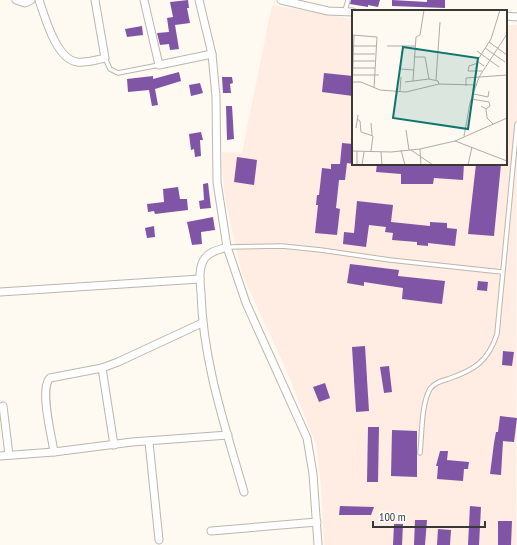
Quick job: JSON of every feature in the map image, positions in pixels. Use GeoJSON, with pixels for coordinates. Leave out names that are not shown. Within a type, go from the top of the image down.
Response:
{"type":"FeatureCollection","features":[{"type":"Feature","properties":{"kind":"street"},"geometry":{"type":"LineString","coordinates":[[16,0],[25,3],[31,0]]}},
{"type":"Feature","properties":{"kind":"street"},"geometry":{"type":"LineString","coordinates":[[39,0],[57,45],[66,56],[79,62],[105,58],[95,0]]}},
{"type":"Feature","properties":{"kind":"street"},"geometry":{"type":"LineString","coordinates":[[144,0],[159,65],[212,54]]}},
{"type":"Feature","properties":{"kind":"street"},"geometry":{"type":"LineString","coordinates":[[199,0],[212,54],[216,97],[217,182],[227,247],[246,303],[307,438],[313,474],[318,545]]}},
{"type":"Feature","properties":{"kind":"street"},"geometry":{"type":"LineString","coordinates":[[281,0],[352,12]]}},
{"type":"Feature","properties":{"kind":"street"},"geometry":{"type":"LineString","coordinates":[[507,16],[517,17]]}},
{"type":"Feature","properties":{"kind":"street"},"geometry":{"type":"LineString","coordinates":[[227,247],[214,251],[205,258],[201,269],[202,323],[208,362],[244,492]]}},
{"type":"Feature","properties":{"kind":"street"},"geometry":{"type":"LineString","coordinates":[[0,292],[200,279]]}},
{"type":"Feature","properties":{"kind":"street"},"geometry":{"type":"LineString","coordinates":[[54,452],[46,400],[48,380],[58,376],[102,368],[138,354],[202,323]]}},
{"type":"Feature","properties":{"kind":"street"},"geometry":{"type":"LineString","coordinates":[[102,368],[114,445]]}},
{"type":"Feature","properties":{"kind":"street"},"geometry":{"type":"LineString","coordinates":[[3,406],[9,455]]}},
{"type":"Feature","properties":{"kind":"street"},"geometry":{"type":"LineString","coordinates":[[0,456],[228,435]]}},
{"type":"Feature","properties":{"kind":"street"},"geometry":{"type":"LineString","coordinates":[[149,442],[159,540]]}},
{"type":"Feature","properties":{"kind":"street"},"geometry":{"type":"LineString","coordinates":[[211,531],[317,522]]}},
{"type":"Feature","properties":{"kind":"lane"},"geometry":{"type":"LineString","coordinates":[[345,12],[348,0]]}},
{"type":"Feature","properties":{"kind":"lane"},"geometry":{"type":"LineString","coordinates":[[105,58],[110,69],[118,73],[159,65]]}},
{"type":"Feature","properties":{"kind":"lane"},"geometry":{"type":"LineString","coordinates":[[420,453],[424,414],[430,388],[439,382],[465,373],[476,367],[485,359],[493,346],[499,318],[502,272],[517,124]]}},
{"type":"Feature","properties":{"kind":"lane"},"geometry":{"type":"LineString","coordinates":[[227,247],[282,246],[502,272]]}},
{"type":"Feature","properties":{"kind":"shaded area"},"geometry":{"type":"Polygon","coordinates":[[[272,5],[352,19],[352,165],[507,165],[507,25],[517,25],[516,545],[324,545],[321,485],[316,445],[286,369],[242,274],[225,198],[222,152],[242,153],[272,5]]]}},
{"type":"Feature","properties":{"kind":"building"},"geometry":{"type":"Polygon","coordinates":[[[188,0],[189,8],[187,8],[190,23],[175,25],[179,49],[170,50],[169,44],[160,45],[157,33],[169,32],[167,18],[173,17],[170,2],[188,0]]]}},
{"type":"Feature","properties":{"kind":"building"},"geometry":{"type":"Polygon","coordinates":[[[351,0],[380,0],[378,7],[368,5],[368,7],[350,4],[351,0]]]}},
{"type":"Feature","properties":{"kind":"building"},"geometry":{"type":"Polygon","coordinates":[[[392,0],[427,2],[427,0],[445,0],[445,8],[392,6],[392,0]]]}},
{"type":"Feature","properties":{"kind":"building"},"geometry":{"type":"Polygon","coordinates":[[[142,26],[143,35],[127,37],[125,29],[142,26]]]}},
{"type":"Feature","properties":{"kind":"building"},"geometry":{"type":"Polygon","coordinates":[[[179,72],[181,81],[155,89],[158,105],[152,106],[149,90],[128,92],[127,79],[153,76],[153,79],[179,72]]]}},
{"type":"Feature","properties":{"kind":"building"},"geometry":{"type":"Polygon","coordinates":[[[324,73],[352,76],[352,96],[322,92],[324,73]]]}},
{"type":"Feature","properties":{"kind":"building"},"geometry":{"type":"Polygon","coordinates":[[[222,77],[232,77],[233,83],[230,84],[231,93],[223,93],[222,77]]]}},
{"type":"Feature","properties":{"kind":"building"},"geometry":{"type":"Polygon","coordinates":[[[200,83],[203,93],[191,96],[189,85],[200,83]]]}},
{"type":"Feature","properties":{"kind":"building"},"geometry":{"type":"Polygon","coordinates":[[[226,106],[232,106],[234,139],[227,140],[226,106]]]}},
{"type":"Feature","properties":{"kind":"building"},"geometry":{"type":"Polygon","coordinates":[[[201,132],[203,140],[200,140],[201,156],[195,157],[194,149],[191,150],[189,134],[201,132]]]}},
{"type":"Feature","properties":{"kind":"building"},"geometry":{"type":"Polygon","coordinates":[[[342,143],[352,144],[352,164],[347,163],[345,180],[339,180],[336,208],[340,209],[337,235],[315,233],[318,205],[316,205],[317,195],[319,195],[322,168],[331,169],[331,164],[340,164],[342,143]]]}},
{"type":"Feature","properties":{"kind":"building"},"geometry":{"type":"Polygon","coordinates":[[[237,157],[257,160],[254,185],[234,182],[237,157]]]}},
{"type":"Feature","properties":{"kind":"building"},"geometry":{"type":"Polygon","coordinates":[[[377,165],[464,165],[463,180],[434,178],[433,184],[401,184],[401,174],[376,172],[377,165]]]}},
{"type":"Feature","properties":{"kind":"building"},"geometry":{"type":"Polygon","coordinates":[[[476,165],[501,165],[494,236],[468,234],[476,165]]]}},
{"type":"Feature","properties":{"kind":"building"},"geometry":{"type":"Polygon","coordinates":[[[208,183],[211,208],[200,209],[199,201],[204,200],[203,184],[208,183]]]}},
{"type":"Feature","properties":{"kind":"building"},"geometry":{"type":"Polygon","coordinates":[[[178,187],[180,199],[187,199],[188,210],[155,214],[154,211],[148,212],[147,204],[164,202],[163,189],[178,187]]]}},
{"type":"Feature","properties":{"kind":"building"},"geometry":{"type":"Polygon","coordinates":[[[357,201],[393,205],[391,222],[430,226],[430,222],[447,223],[447,228],[457,229],[455,246],[428,243],[428,246],[417,245],[417,242],[392,240],[393,233],[385,232],[386,227],[369,225],[366,247],[343,244],[344,232],[354,233],[357,201]]]}},
{"type":"Feature","properties":{"kind":"building"},"geometry":{"type":"Polygon","coordinates":[[[213,217],[215,230],[201,232],[202,244],[192,245],[187,222],[213,217]]]}},
{"type":"Feature","properties":{"kind":"building"},"geometry":{"type":"Polygon","coordinates":[[[154,226],[155,237],[147,238],[145,228],[154,226]]]}},
{"type":"Feature","properties":{"kind":"building"},"geometry":{"type":"Polygon","coordinates":[[[350,264],[399,270],[398,276],[445,281],[442,304],[402,299],[403,288],[364,282],[364,286],[347,283],[350,264]]]}},
{"type":"Feature","properties":{"kind":"building"},"geometry":{"type":"Polygon","coordinates":[[[478,281],[488,282],[487,291],[477,290],[478,281]]]}},
{"type":"Feature","properties":{"kind":"building"},"geometry":{"type":"Polygon","coordinates":[[[365,346],[369,411],[356,412],[352,347],[365,346]]]}},
{"type":"Feature","properties":{"kind":"building"},"geometry":{"type":"Polygon","coordinates":[[[503,351],[514,352],[512,366],[502,365],[503,351]]]}},
{"type":"Feature","properties":{"kind":"building"},"geometry":{"type":"Polygon","coordinates":[[[389,366],[392,392],[384,393],[380,367],[389,366]]]}},
{"type":"Feature","properties":{"kind":"building"},"geometry":{"type":"Polygon","coordinates":[[[325,383],[330,398],[319,402],[313,387],[325,383]]]}},
{"type":"Feature","properties":{"kind":"building"},"geometry":{"type":"Polygon","coordinates":[[[500,416],[517,418],[514,442],[503,441],[501,475],[490,474],[494,443],[496,432],[498,432],[500,416]]]}},
{"type":"Feature","properties":{"kind":"building"},"geometry":{"type":"Polygon","coordinates":[[[368,427],[379,427],[378,482],[367,482],[368,427]]]}},
{"type":"Feature","properties":{"kind":"building"},"geometry":{"type":"Polygon","coordinates":[[[392,430],[417,431],[417,477],[391,476],[392,430]]]}},
{"type":"Feature","properties":{"kind":"building"},"geometry":{"type":"Polygon","coordinates":[[[440,451],[448,451],[447,460],[469,462],[468,469],[464,469],[463,481],[437,479],[438,466],[436,466],[440,451]]]}},
{"type":"Feature","properties":{"kind":"building"},"geometry":{"type":"Polygon","coordinates":[[[340,506],[374,507],[371,515],[339,515],[340,506]]]}},
{"type":"Feature","properties":{"kind":"building"},"geometry":{"type":"Polygon","coordinates":[[[470,506],[481,507],[479,545],[468,545],[470,506]]]}},
{"type":"Feature","properties":{"kind":"building"},"geometry":{"type":"Polygon","coordinates":[[[415,520],[427,520],[425,545],[414,545],[415,520]]]}},
{"type":"Feature","properties":{"kind":"building"},"geometry":{"type":"Polygon","coordinates":[[[498,521],[512,521],[511,545],[498,545],[498,521]]]}},
{"type":"Feature","properties":{"kind":"building"},"geometry":{"type":"Polygon","coordinates":[[[394,524],[403,524],[402,545],[393,545],[394,524]]]}},
{"type":"Feature","properties":{"kind":"building"},"geometry":{"type":"Polygon","coordinates":[[[438,529],[451,530],[450,545],[437,545],[438,529]]]}}]}
